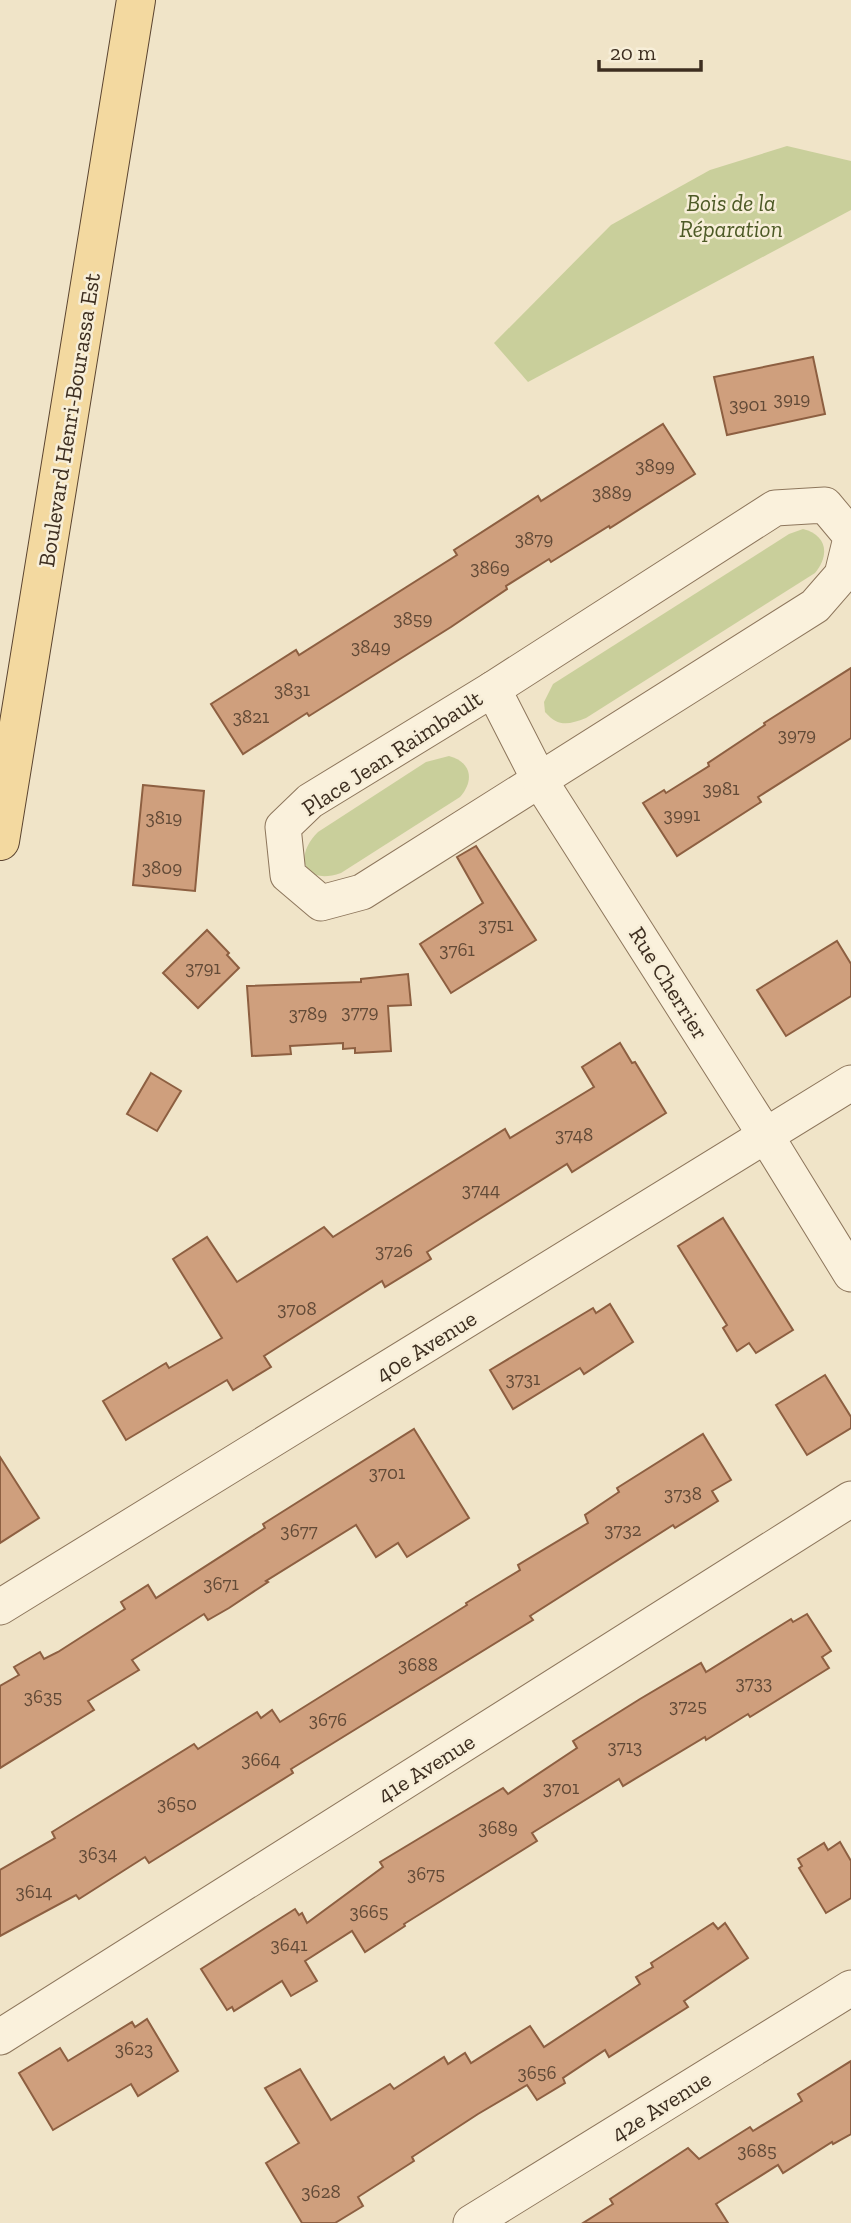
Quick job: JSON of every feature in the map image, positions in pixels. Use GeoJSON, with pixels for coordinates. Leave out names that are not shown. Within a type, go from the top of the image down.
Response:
{"type":"FeatureCollection","features":[{"type":"Feature","properties":{"kind":"main road","name":"Boulevard Henri-Bourassa Est"},"geometry":{"type":"LineString","coordinates":[[0,841],[7,760],[136,0]]}},
{"type":"Feature","properties":{"kind":"street","name":"Place Jean Raimbault"},"geometry":{"type":"LineString","coordinates":[[825,505],[851,537],[842,575],[815,606],[362,892],[321,904],[288,875],[283,827],[310,800],[492,689],[775,508],[825,505]]}},
{"type":"Feature","properties":{"kind":"street","name":"Rue Cherrier"},"geometry":{"type":"LineString","coordinates":[[492,689],[540,780],[851,1274]]}},
{"type":"Feature","properties":{"kind":"street","name":"40e Avenue"},"geometry":{"type":"LineString","coordinates":[[0,1607],[851,1083]]}},
{"type":"Feature","properties":{"kind":"street","name":"41e Avenue"},"geometry":{"type":"LineString","coordinates":[[0,2037],[851,1499]]}},
{"type":"Feature","properties":{"kind":"street","name":"42e Avenue"},"geometry":{"type":"LineString","coordinates":[[471,2223],[851,1988]]}},
{"type":"Feature","properties":{"kind":"green space","name":"Bois de la Réparation"},"geometry":{"type":"Polygon","coordinates":[[[787,146],[851,161],[851,210],[528,382],[494,343],[611,225],[710,170],[787,146]]]}},
{"type":"Feature","properties":{"kind":"green space"},"geometry":{"type":"Polygon","coordinates":[[[803,529],[817,536],[824,547],[823,559],[815,573],[586,718],[564,723],[554,720],[545,712],[544,702],[553,684],[789,534],[803,529]]]}},
{"type":"Feature","properties":{"kind":"green space"},"geometry":{"type":"Polygon","coordinates":[[[449,756],[462,763],[468,772],[468,784],[460,797],[341,873],[319,876],[306,867],[306,851],[318,832],[426,762],[449,756]]]}},
{"type":"Feature","properties":{"kind":"building"},"geometry":{"type":"Polygon","coordinates":[[[813,357],[825,414],[727,435],[714,377],[813,357]]]}},
{"type":"Feature","properties":{"kind":"building"},"geometry":{"type":"Polygon","coordinates":[[[663,424],[695,474],[610,528],[609,526],[551,562],[549,559],[506,586],[507,589],[451,627],[243,754],[211,704],[296,650],[299,655],[457,555],[454,550],[538,496],[541,501],[663,424]]]}},
{"type":"Feature","properties":{"kind":"building"},"geometry":{"type":"Polygon","coordinates":[[[851,668],[851,738],[758,797],[761,802],[677,856],[643,803],[664,790],[666,793],[709,766],[708,763],[765,725],[764,723],[851,668]]]}},
{"type":"Feature","properties":{"kind":"building"},"geometry":{"type":"Polygon","coordinates":[[[143,785],[204,791],[195,891],[133,885],[143,785]]]}},
{"type":"Feature","properties":{"kind":"building"},"geometry":{"type":"Polygon","coordinates":[[[476,846],[536,940],[451,993],[420,944],[483,903],[457,857],[476,846]]]}},
{"type":"Feature","properties":{"kind":"building"},"geometry":{"type":"Polygon","coordinates":[[[207,930],[239,968],[198,1008],[163,973],[207,930]]]}},
{"type":"Feature","properties":{"kind":"building"},"geometry":{"type":"Polygon","coordinates":[[[837,941],[851,964],[851,996],[786,1036],[757,990],[837,941]]]}},
{"type":"Feature","properties":{"kind":"building"},"geometry":{"type":"Polygon","coordinates":[[[408,974],[411,1005],[388,1006],[391,1051],[355,1053],[355,1048],[343,1049],[343,1043],[290,1046],[291,1054],[252,1056],[247,986],[361,982],[361,979],[408,974]]]}},
{"type":"Feature","properties":{"kind":"building"},"geometry":{"type":"Polygon","coordinates":[[[620,1043],[632,1063],[635,1062],[666,1113],[572,1172],[567,1164],[427,1252],[431,1259],[385,1287],[382,1281],[264,1356],[271,1367],[233,1390],[227,1380],[126,1440],[103,1401],[166,1363],[169,1368],[222,1338],[173,1259],[207,1237],[237,1282],[324,1227],[333,1237],[505,1129],[510,1138],[594,1087],[582,1067],[620,1043]]]}},
{"type":"Feature","properties":{"kind":"building"},"geometry":{"type":"Polygon","coordinates":[[[151,1073],[181,1091],[157,1131],[127,1114],[151,1073]]]}},
{"type":"Feature","properties":{"kind":"building"},"geometry":{"type":"Polygon","coordinates":[[[723,1218],[793,1330],[756,1353],[749,1343],[737,1351],[723,1328],[727,1325],[678,1246],[723,1218]]]}},
{"type":"Feature","properties":{"kind":"building"},"geometry":{"type":"Polygon","coordinates":[[[610,1304],[633,1342],[584,1374],[580,1368],[513,1409],[490,1370],[593,1308],[596,1313],[610,1304]]]}},
{"type":"Feature","properties":{"kind":"building"},"geometry":{"type":"Polygon","coordinates":[[[825,1375],[851,1417],[851,1428],[807,1455],[776,1405],[825,1375]]]}},
{"type":"Feature","properties":{"kind":"building"},"geometry":{"type":"Polygon","coordinates":[[[414,1429],[469,1518],[407,1557],[398,1543],[376,1557],[356,1525],[266,1581],[268,1582],[229,1608],[208,1620],[204,1614],[132,1660],[139,1670],[88,1701],[94,1710],[0,1768],[0,1686],[19,1675],[14,1667],[40,1652],[44,1659],[58,1652],[125,1609],[121,1602],[148,1585],[156,1598],[265,1528],[263,1524],[414,1429]]]}},
{"type":"Feature","properties":{"kind":"building"},"geometry":{"type":"Polygon","coordinates":[[[703,1434],[731,1480],[712,1491],[718,1501],[675,1528],[673,1525],[530,1616],[533,1620],[291,1769],[293,1773],[149,1863],[145,1857],[79,1899],[76,1895],[0,1936],[0,1870],[55,1838],[52,1832],[194,1744],[198,1749],[257,1712],[261,1718],[272,1710],[280,1722],[520,1570],[518,1565],[588,1523],[585,1515],[619,1492],[617,1488],[703,1434]]]}},
{"type":"Feature","properties":{"kind":"building"},"geometry":{"type":"Polygon","coordinates":[[[0,1457],[39,1518],[0,1543],[0,1457]]]}},
{"type":"Feature","properties":{"kind":"building"},"geometry":{"type":"Polygon","coordinates":[[[807,1614],[831,1651],[822,1657],[829,1668],[750,1717],[748,1714],[706,1740],[705,1737],[623,1786],[619,1779],[532,1833],[537,1841],[404,1924],[405,1926],[365,1952],[352,1931],[305,1961],[317,1981],[291,1996],[282,1981],[234,2011],[232,2007],[227,2010],[201,1969],[295,1909],[299,1915],[302,1913],[307,1923],[383,1867],[380,1862],[503,1788],[508,1794],[577,1748],[573,1741],[640,1699],[701,1663],[706,1672],[791,1619],[793,1622],[807,1614]]]}},
{"type":"Feature","properties":{"kind":"building"},"geometry":{"type":"Polygon","coordinates":[[[840,1842],[851,1861],[851,1898],[826,1913],[799,1868],[802,1866],[798,1859],[824,1843],[828,1850],[840,1842]]]}},
{"type":"Feature","properties":{"kind":"building"},"geometry":{"type":"Polygon","coordinates":[[[713,1923],[718,1929],[725,1923],[748,1958],[684,2001],[688,2007],[609,2057],[605,2050],[563,2078],[565,2083],[537,2100],[527,2085],[478,2114],[412,2157],[414,2161],[358,2197],[363,2206],[335,2223],[302,2223],[266,2163],[299,2143],[265,2088],[300,2069],[331,2120],[390,2084],[394,2089],[444,2057],[448,2064],[465,2053],[471,2063],[530,2026],[544,2047],[640,1984],[636,1977],[653,1967],[651,1963],[713,1923]]]}},
{"type":"Feature","properties":{"kind":"building"},"geometry":{"type":"Polygon","coordinates":[[[147,2019],[178,2071],[138,2096],[131,2084],[53,2130],[19,2073],[60,2048],[68,2061],[132,2022],[135,2027],[147,2019]]]}},
{"type":"Feature","properties":{"kind":"building"},"geometry":{"type":"Polygon","coordinates":[[[851,2061],[851,2134],[833,2144],[832,2142],[783,2173],[778,2165],[716,2204],[728,2223],[583,2223],[613,2204],[610,2199],[688,2148],[699,2159],[750,2127],[753,2131],[802,2101],[798,2094],[851,2061]]]}}]}
